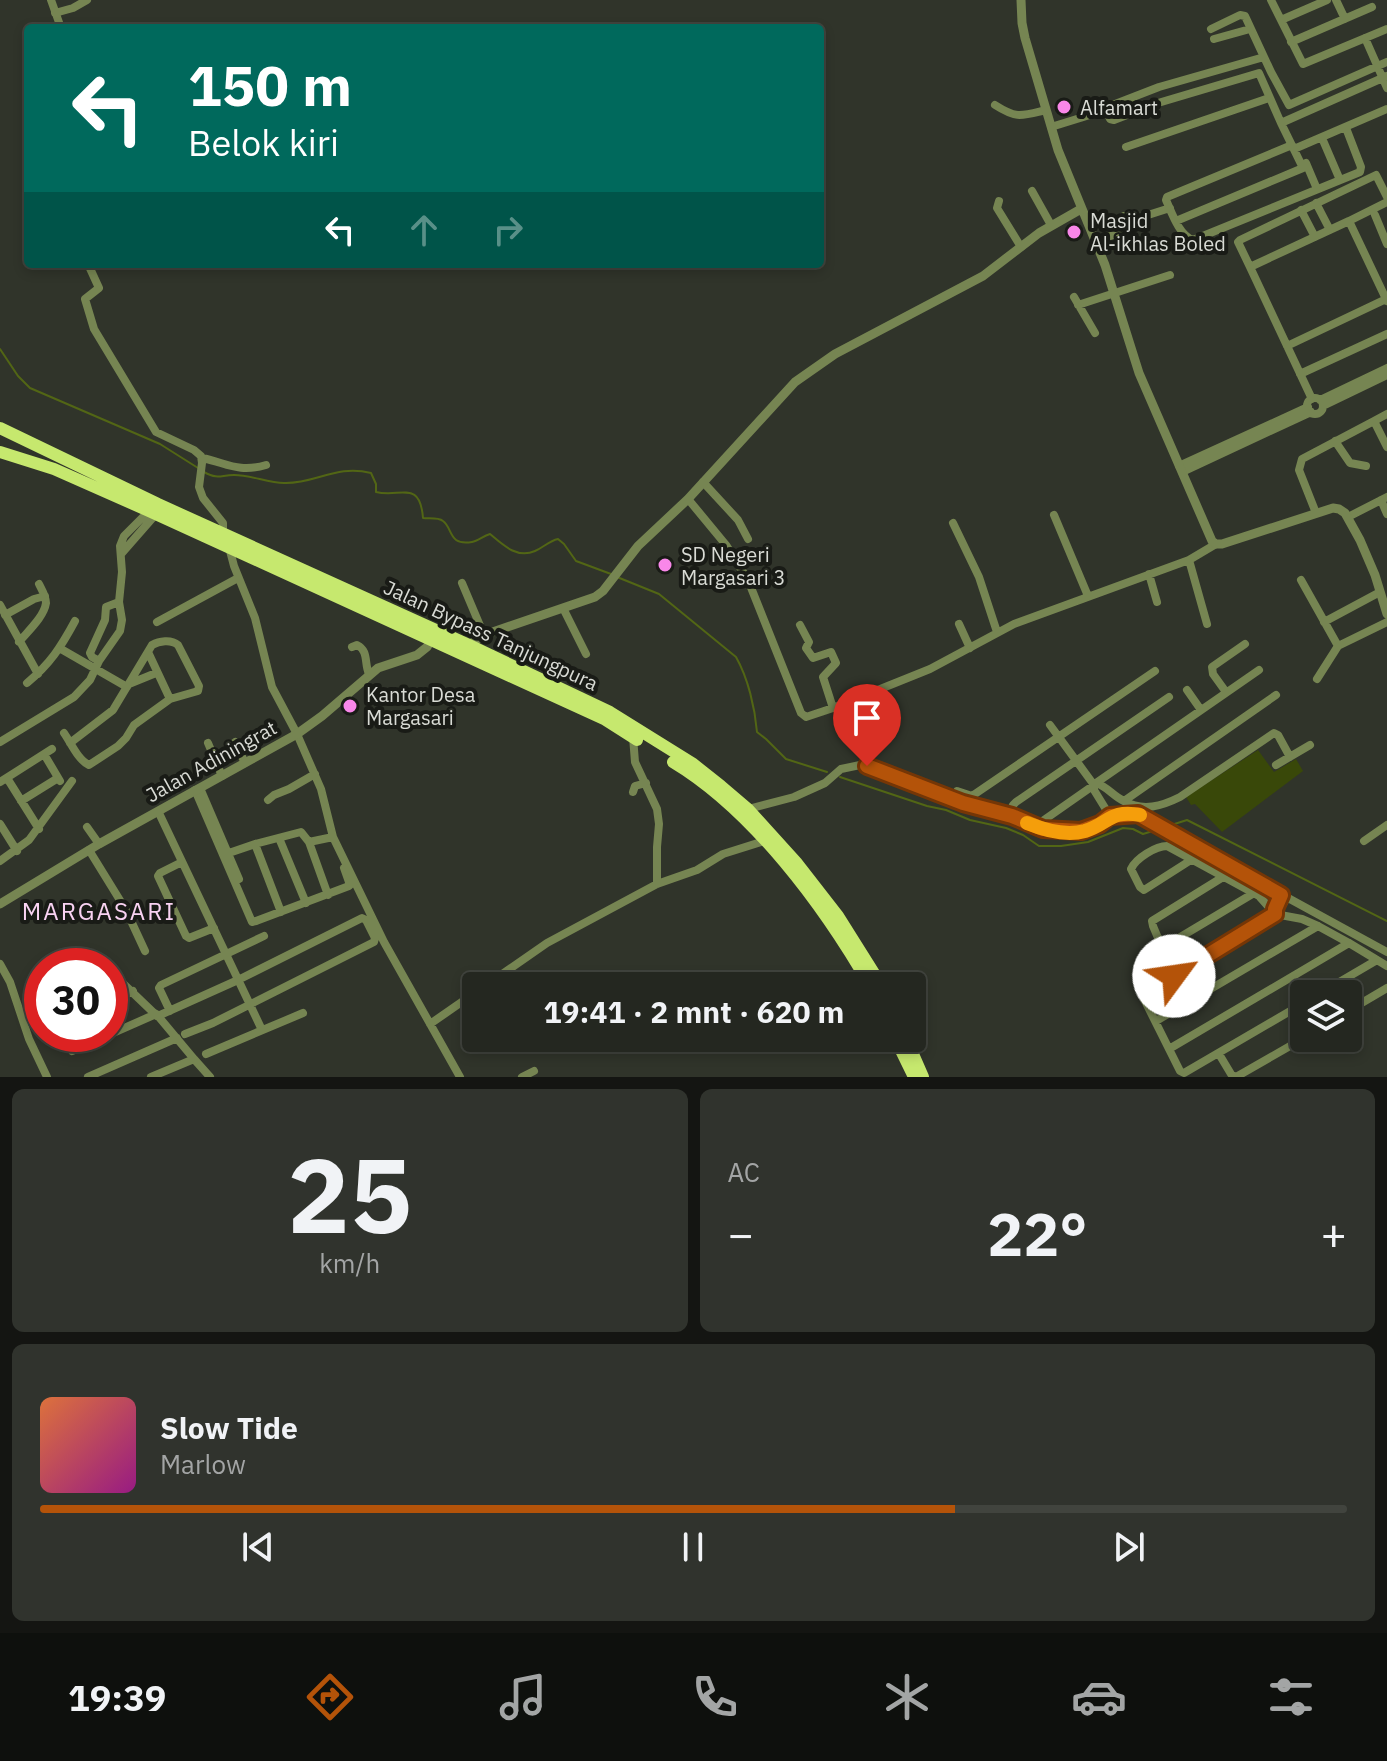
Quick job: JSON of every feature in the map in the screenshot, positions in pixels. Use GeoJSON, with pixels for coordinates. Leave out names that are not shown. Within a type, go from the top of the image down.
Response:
{"type":"FeatureCollection","features":[{"type":"Feature","properties":{"kind":"highway","name":"Jalan Bypass Tanjungpura"},"geometry":{"type":"LineString","coordinates":[[0,428],[610,712],[692,763],[748,809],[796,862],[838,916],[873,972]]}},
{"type":"Feature","properties":{"kind":"highway","name":"Jalan Bypass Tanjungpura"},"geometry":{"type":"LineString","coordinates":[[0,452],[54,469],[152,512],[604,719],[685,769],[734,810],[788,867],[831,922],[861,972]]}},
{"type":"Feature","properties":{"kind":"highway"},"geometry":{"type":"LineString","coordinates":[[902,1052],[914,1077]]}},
{"type":"Feature","properties":{"kind":"highway"},"geometry":{"type":"LineString","coordinates":[[912,1052],[923,1077]]}},
{"type":"Feature","properties":{"kind":"street"},"geometry":{"type":"LineString","coordinates":[[51,0],[59,24]]}},
{"type":"Feature","properties":{"kind":"street"},"geometry":{"type":"LineString","coordinates":[[55,13],[87,0]]}},
{"type":"Feature","properties":{"kind":"street"},"geometry":{"type":"LineString","coordinates":[[1021,0],[1025,38],[1051,127],[1095,241],[1139,373],[1212,541],[1216,544]]}},
{"type":"Feature","properties":{"kind":"street"},"geometry":{"type":"LineString","coordinates":[[1271,0],[1305,64],[1387,29]]}},
{"type":"Feature","properties":{"kind":"street"},"geometry":{"type":"LineString","coordinates":[[1281,20],[1327,0]]}},
{"type":"Feature","properties":{"kind":"street"},"geometry":{"type":"LineString","coordinates":[[1336,0],[1345,19]]}},
{"type":"Feature","properties":{"kind":"street"},"geometry":{"type":"LineString","coordinates":[[1291,42],[1372,7]]}},
{"type":"Feature","properties":{"kind":"street"},"geometry":{"type":"LineString","coordinates":[[1211,29],[1242,15],[1246,17],[1289,105],[1382,64]]}},
{"type":"Feature","properties":{"kind":"street"},"geometry":{"type":"LineString","coordinates":[[1214,39],[1250,29]]}},
{"type":"Feature","properties":{"kind":"street"},"geometry":{"type":"LineString","coordinates":[[1368,37],[1382,64],[1387,88]]}},
{"type":"Feature","properties":{"kind":"street"},"geometry":{"type":"LineString","coordinates":[[1051,127],[1106,110],[1159,87],[1264,57]]}},
{"type":"Feature","properties":{"kind":"street"},"geometry":{"type":"LineString","coordinates":[[1106,110],[1110,119],[1118,119],[1158,103],[1269,69]]}},
{"type":"Feature","properties":{"kind":"street"},"geometry":{"type":"LineString","coordinates":[[1259,73],[1281,123],[1317,189]]}},
{"type":"Feature","properties":{"kind":"street"},"geometry":{"type":"LineString","coordinates":[[1281,123],[1386,77]]}},
{"type":"Feature","properties":{"kind":"street"},"geometry":{"type":"LineString","coordinates":[[1126,147],[1269,98]]}},
{"type":"Feature","properties":{"kind":"street"},"geometry":{"type":"LineString","coordinates":[[995,105],[1012,115],[1046,110]]}},
{"type":"Feature","properties":{"kind":"street"},"geometry":{"type":"LineString","coordinates":[[1346,128],[1362,169],[1360,172],[1193,240],[1186,236],[1166,200],[1169,196],[1322,138],[1387,109]]}},
{"type":"Feature","properties":{"kind":"street"},"geometry":{"type":"LineString","coordinates":[[1322,138],[1340,180]]}},
{"type":"Feature","properties":{"kind":"street"},"geometry":{"type":"LineString","coordinates":[[1176,221],[1305,167]]}},
{"type":"Feature","properties":{"kind":"street"},"geometry":{"type":"LineString","coordinates":[[1250,267],[1387,200],[1376,175],[1239,241],[1250,267],[1315,405]]}},
{"type":"Feature","properties":{"kind":"street"},"geometry":{"type":"LineString","coordinates":[[1032,191],[1051,225]]}},
{"type":"Feature","properties":{"kind":"street"},"geometry":{"type":"LineString","coordinates":[[999,201],[997,208],[1021,247]]}},
{"type":"Feature","properties":{"kind":"street"},"geometry":{"type":"LineString","coordinates":[[1316,203],[1330,230]]}},
{"type":"Feature","properties":{"kind":"street"},"geometry":{"type":"LineString","coordinates":[[1148,215],[1170,208]]}},
{"type":"Feature","properties":{"kind":"street"},"geometry":{"type":"LineString","coordinates":[[469,645],[484,635],[595,597],[638,546],[688,499],[795,382],[835,354],[983,276],[1051,225],[1081,209]]}},
{"type":"Feature","properties":{"kind":"street"},"geometry":{"type":"LineString","coordinates":[[1301,210],[1315,237]]}},
{"type":"Feature","properties":{"kind":"street"},"geometry":{"type":"LineString","coordinates":[[1375,215],[1387,244]]}},
{"type":"Feature","properties":{"kind":"street"},"geometry":{"type":"LineString","coordinates":[[1095,241],[1126,231],[1124,216]]}},
{"type":"Feature","properties":{"kind":"street"},"geometry":{"type":"LineString","coordinates":[[1287,346],[1387,300],[1349,221]]}},
{"type":"Feature","properties":{"kind":"street"},"geometry":{"type":"LineString","coordinates":[[90,268],[99,288],[85,299],[94,329],[156,432],[196,452],[202,460],[235,468],[266,465]]}},
{"type":"Feature","properties":{"kind":"street"},"geometry":{"type":"LineString","coordinates":[[1095,333],[1076,301],[1170,275]]}},
{"type":"Feature","properties":{"kind":"street"},"geometry":{"type":"LineString","coordinates":[[1300,374],[1387,334]]}},
{"type":"Feature","properties":{"kind":"street"},"geometry":{"type":"LineString","coordinates":[[1181,469],[1387,368]]}},
{"type":"Feature","properties":{"kind":"street"},"geometry":{"type":"LineString","coordinates":[[1315,405],[1387,375]]}},
{"type":"Feature","properties":{"kind":"street"},"geometry":{"type":"LineString","coordinates":[[1316,513],[1299,466],[1306,456],[1387,414]]}},
{"type":"Feature","properties":{"kind":"street"},"geometry":{"type":"LineString","coordinates":[[1374,421],[1384,432],[1387,447]]}},
{"type":"Feature","properties":{"kind":"street"},"geometry":{"type":"LineString","coordinates":[[1335,441],[1350,463],[1366,466]]}},
{"type":"Feature","properties":{"kind":"street"},"geometry":{"type":"LineString","coordinates":[[202,460],[199,487],[203,498],[223,523],[223,534]]}},
{"type":"Feature","properties":{"kind":"street"},"geometry":{"type":"LineString","coordinates":[[703,482],[738,520],[748,539]]}},
{"type":"Feature","properties":{"kind":"street"},"geometry":{"type":"LineString","coordinates":[[1348,517],[1384,498],[1387,514]]}},
{"type":"Feature","properties":{"kind":"street"},"geometry":{"type":"LineString","coordinates":[[688,499],[726,545],[748,580],[802,715],[806,717],[930,669],[1014,624],[1189,560],[1216,544],[1336,508],[1348,517],[1367,555],[1387,614]]}},
{"type":"Feature","properties":{"kind":"street"},"geometry":{"type":"LineString","coordinates":[[0,742],[74,697],[87,685],[120,631],[121,555],[152,512]]}},
{"type":"Feature","properties":{"kind":"street"},"geometry":{"type":"LineString","coordinates":[[1054,515],[1088,596]]}},
{"type":"Feature","properties":{"kind":"street"},"geometry":{"type":"LineString","coordinates":[[953,523],[979,577],[997,632]]}},
{"type":"Feature","properties":{"kind":"street"},"geometry":{"type":"LineString","coordinates":[[198,789],[256,921],[350,885],[332,838],[327,807],[315,774],[272,687],[255,618],[229,547]]}},
{"type":"Feature","properties":{"kind":"street"},"geometry":{"type":"LineString","coordinates":[[1189,560],[1207,624]]}},
{"type":"Feature","properties":{"kind":"street"},"geometry":{"type":"LineString","coordinates":[[1149,574],[1157,602]]}},
{"type":"Feature","properties":{"kind":"street"},"geometry":{"type":"LineString","coordinates":[[157,622],[238,578]]}},
{"type":"Feature","properties":{"kind":"street"},"geometry":{"type":"LineString","coordinates":[[1301,580],[1338,646]]}},
{"type":"Feature","properties":{"kind":"street"},"geometry":{"type":"LineString","coordinates":[[462,583],[484,635]]}},
{"type":"Feature","properties":{"kind":"street"},"geometry":{"type":"LineString","coordinates":[[19,642],[45,606],[45,596],[39,584]]}},
{"type":"Feature","properties":{"kind":"street"},"geometry":{"type":"LineString","coordinates":[[1324,622],[1380,592]]}},
{"type":"Feature","properties":{"kind":"street"},"geometry":{"type":"LineString","coordinates":[[5,615],[45,596]]}},
{"type":"Feature","properties":{"kind":"street"},"geometry":{"type":"LineString","coordinates":[[97,665],[90,653],[105,620],[106,607],[119,602]]}},
{"type":"Feature","properties":{"kind":"street"},"geometry":{"type":"LineString","coordinates":[[0,605],[38,674]]}},
{"type":"Feature","properties":{"kind":"street"},"geometry":{"type":"LineString","coordinates":[[563,608],[586,654]]}},
{"type":"Feature","properties":{"kind":"street"},"geometry":{"type":"LineString","coordinates":[[27,683],[61,649],[75,621]]}},
{"type":"Feature","properties":{"kind":"street"},"geometry":{"type":"LineString","coordinates":[[1317,679],[1338,646],[1387,622]]}},
{"type":"Feature","properties":{"kind":"street"},"geometry":{"type":"LineString","coordinates":[[959,624],[970,648]]}},
{"type":"Feature","properties":{"kind":"street"},"geometry":{"type":"LineString","coordinates":[[800,625],[809,642],[806,648],[813,658],[831,652],[836,660],[823,679],[833,708]]}},
{"type":"Feature","properties":{"kind":"street","name":"Jalan Adiningrat"},"geometry":{"type":"LineString","coordinates":[[0,904],[94,847],[297,734],[369,674],[386,664],[420,653],[431,640]]}},
{"type":"Feature","properties":{"kind":"street"},"geometry":{"type":"LineString","coordinates":[[64,733],[70,743],[84,764],[89,765],[118,746],[134,725],[170,699],[198,691],[199,686],[177,644],[172,641],[154,644],[108,715],[70,743]]}},
{"type":"Feature","properties":{"kind":"street"},"geometry":{"type":"LineString","coordinates":[[1226,692],[1213,674],[1212,667],[1245,644]]}},
{"type":"Feature","properties":{"kind":"street"},"geometry":{"type":"LineString","coordinates":[[352,647],[357,645],[364,650],[369,674]]}},
{"type":"Feature","properties":{"kind":"street"},"geometry":{"type":"LineString","coordinates":[[61,649],[97,665],[128,686]]}},
{"type":"Feature","properties":{"kind":"street"},"geometry":{"type":"LineString","coordinates":[[148,652],[170,699]]}},
{"type":"Feature","properties":{"kind":"street"},"geometry":{"type":"LineString","coordinates":[[1044,820],[1259,670]]}},
{"type":"Feature","properties":{"kind":"street"},"geometry":{"type":"LineString","coordinates":[[957,791],[972,796],[1155,671]]}},
{"type":"Feature","properties":{"kind":"street"},"geometry":{"type":"LineString","coordinates":[[128,686],[156,673]]}},
{"type":"Feature","properties":{"kind":"street"},"geometry":{"type":"LineString","coordinates":[[1187,690],[1201,710]]}},
{"type":"Feature","properties":{"kind":"street"},"geometry":{"type":"LineString","coordinates":[[1124,801],[1276,695]]}},
{"type":"Feature","properties":{"kind":"street"},"geometry":{"type":"LineString","coordinates":[[1013,805],[1169,697]]}},
{"type":"Feature","properties":{"kind":"street"},"geometry":{"type":"LineString","coordinates":[[1050,725],[1095,784],[1105,786],[1124,801],[1143,807],[1168,803],[1180,797],[1274,733],[1290,757]]}},
{"type":"Feature","properties":{"kind":"street"},"geometry":{"type":"LineString","coordinates":[[633,737],[635,762],[657,809],[657,884]]}},
{"type":"Feature","properties":{"kind":"street"},"geometry":{"type":"LineString","coordinates":[[235,742],[245,763]]}},
{"type":"Feature","properties":{"kind":"street"},"geometry":{"type":"LineString","coordinates":[[208,743],[222,776]]}},
{"type":"Feature","properties":{"kind":"street"},"geometry":{"type":"LineString","coordinates":[[1276,765],[1310,745]]}},
{"type":"Feature","properties":{"kind":"street"},"geometry":{"type":"LineString","coordinates":[[39,829],[3,778],[52,749]]}},
{"type":"Feature","properties":{"kind":"street"},"geometry":{"type":"LineString","coordinates":[[44,754],[54,781],[63,794]]}},
{"type":"Feature","properties":{"kind":"street"},"geometry":{"type":"LineString","coordinates":[[748,809],[772,804],[820,786],[841,769],[860,765],[1043,829],[1081,831],[1100,824],[1110,816],[1138,814],[1387,952]]}},
{"type":"Feature","properties":{"kind":"street"},"geometry":{"type":"LineString","coordinates":[[268,800],[315,774]]}},
{"type":"Feature","properties":{"kind":"street"},"geometry":{"type":"LineString","coordinates":[[21,801],[54,781]]}},
{"type":"Feature","properties":{"kind":"street"},"geometry":{"type":"LineString","coordinates":[[0,861],[17,851],[39,829],[72,781]]}},
{"type":"Feature","properties":{"kind":"street"},"geometry":{"type":"LineString","coordinates":[[633,792],[635,786],[646,783]]}},
{"type":"Feature","properties":{"kind":"street"},"geometry":{"type":"LineString","coordinates":[[1095,784],[1094,790],[1110,816]]}},
{"type":"Feature","properties":{"kind":"street"},"geometry":{"type":"LineString","coordinates":[[758,820],[772,804]]}},
{"type":"Feature","properties":{"kind":"street"},"geometry":{"type":"LineString","coordinates":[[158,811],[262,1030]]}},
{"type":"Feature","properties":{"kind":"street"},"geometry":{"type":"LineString","coordinates":[[0,824],[17,851]]}},
{"type":"Feature","properties":{"kind":"street"},"geometry":{"type":"LineString","coordinates":[[1364,841],[1387,825]]}},
{"type":"Feature","properties":{"kind":"street"},"geometry":{"type":"LineString","coordinates":[[87,827],[145,951]]}},
{"type":"Feature","properties":{"kind":"street"},"geometry":{"type":"LineString","coordinates":[[226,854],[303,833],[328,895]]}},
{"type":"Feature","properties":{"kind":"street"},"geometry":{"type":"LineString","coordinates":[[279,838],[306,903]]}},
{"type":"Feature","properties":{"kind":"street"},"geometry":{"type":"LineString","coordinates":[[309,842],[332,838]]}},
{"type":"Feature","properties":{"kind":"street"},"geometry":{"type":"LineString","coordinates":[[332,838],[384,942],[460,1077]]}},
{"type":"Feature","properties":{"kind":"street"},"geometry":{"type":"LineString","coordinates":[[505,972],[547,943],[657,884],[697,870],[713,858],[764,841]]}},
{"type":"Feature","properties":{"kind":"street"},"geometry":{"type":"LineString","coordinates":[[255,844],[281,912]]}},
{"type":"Feature","properties":{"kind":"street"},"geometry":{"type":"LineString","coordinates":[[1191,860],[1145,889],[1140,887],[1131,869],[1132,865],[1164,845],[1254,893],[1275,914],[1302,919],[1318,926],[1387,966]]}},
{"type":"Feature","properties":{"kind":"street"},"geometry":{"type":"LineString","coordinates":[[182,862],[158,876],[186,936],[189,938],[214,928]]}},
{"type":"Feature","properties":{"kind":"street"},"geometry":{"type":"LineString","coordinates":[[1174,976],[1152,921],[1223,877]]}},
{"type":"Feature","properties":{"kind":"street"},"geometry":{"type":"LineString","coordinates":[[1162,948],[1254,893]]}},
{"type":"Feature","properties":{"kind":"street"},"geometry":{"type":"LineString","coordinates":[[1275,914],[1284,896]]}},
{"type":"Feature","properties":{"kind":"street"},"geometry":{"type":"LineString","coordinates":[[1275,914],[1174,976],[1145,996],[1145,1002],[1182,1073],[1290,1011]]}},
{"type":"Feature","properties":{"kind":"street"},"geometry":{"type":"LineString","coordinates":[[88,1077],[250,1005],[374,942],[375,938],[362,918],[238,980],[128,1027]]}},
{"type":"Feature","properties":{"kind":"street"},"geometry":{"type":"LineString","coordinates":[[1156,1021],[1318,926]]}},
{"type":"Feature","properties":{"kind":"street"},"geometry":{"type":"LineString","coordinates":[[170,1011],[160,986],[264,936]]}},
{"type":"Feature","properties":{"kind":"street"},"geometry":{"type":"LineString","coordinates":[[1169,1049],[1349,943]]}},
{"type":"Feature","properties":{"kind":"street"},"geometry":{"type":"LineString","coordinates":[[1343,980],[1377,960]]}},
{"type":"Feature","properties":{"kind":"street"},"geometry":{"type":"LineString","coordinates":[[0,964],[47,1077]]}},
{"type":"Feature","properties":{"kind":"street"},"geometry":{"type":"LineString","coordinates":[[128,987],[181,1036],[194,1059],[210,1077]]}},
{"type":"Feature","properties":{"kind":"street"},"geometry":{"type":"LineString","coordinates":[[1362,1003],[1387,988]]}},
{"type":"Feature","properties":{"kind":"street"},"geometry":{"type":"LineString","coordinates":[[128,993],[133,991]]}},
{"type":"Feature","properties":{"kind":"street"},"geometry":{"type":"LineString","coordinates":[[430,1024],[462,1002]]}},
{"type":"Feature","properties":{"kind":"street"},"geometry":{"type":"LineString","coordinates":[[206,1054],[303,1013]]}},
{"type":"Feature","properties":{"kind":"street"},"geometry":{"type":"LineString","coordinates":[[1219,1054],[1236,1077],[1290,1046]]}},
{"type":"Feature","properties":{"kind":"street"},"geometry":{"type":"LineString","coordinates":[[151,1077],[194,1059]]}},
{"type":"Feature","properties":{"kind":"street"},"geometry":{"type":"LineString","coordinates":[[522,1077],[534,1071]]}},
{"type":"Feature","properties":{"kind":"green space"},"geometry":{"type":"Polygon","coordinates":[[[1258,750],[1274,772],[1296,759],[1303,771],[1222,832],[1186,797],[1258,750]]]}},
{"type":"Feature","properties":{"kind":"waterway"},"geometry":{"type":"LineString","coordinates":[[0,349],[30,388],[160,444],[198,468]]}},
{"type":"Feature","properties":{"kind":"waterway"},"geometry":{"type":"LineString","coordinates":[[204,472],[284,483],[306,481],[337,472],[371,473],[376,492],[413,494],[418,498],[423,518],[443,521],[459,541],[472,542],[490,534],[511,550],[528,553],[558,539],[576,561],[611,574]]}},
{"type":"Feature","properties":{"kind":"waterway"},"geometry":{"type":"LineString","coordinates":[[617,577],[659,594],[736,657],[750,693],[757,732],[786,759],[827,772]]}},
{"type":"Feature","properties":{"kind":"waterway"},"geometry":{"type":"LineString","coordinates":[[840,777],[970,820],[1006,828],[1039,846],[1088,842],[1123,828],[1143,834],[1156,830]]}},
{"type":"Feature","properties":{"kind":"waterway"},"geometry":{"type":"LineString","coordinates":[[1165,827],[1187,820],[1387,921]]}},
{"type":"Feature","properties":{"kind":"slow traffic"},"geometry":{"type":"LineString","coordinates":[[1027,823],[1043,829],[1076,832],[1094,827],[1110,816],[1140,815]]}},
{"type":"Feature","properties":{"kind":"place","name":"Alfamart"},"geometry":{"type":"Point","coordinates":[1064,107]}},
{"type":"Feature","properties":{"kind":"place","name":"Masjid Al-ikhlas Boled"},"geometry":{"type":"Point","coordinates":[1074,232]}},
{"type":"Feature","properties":{"kind":"place","name":"SD Negeri Margasari 3"},"geometry":{"type":"Point","coordinates":[665,565]}},
{"type":"Feature","properties":{"kind":"place","name":"Kantor Desa Margasari"},"geometry":{"type":"Point","coordinates":[350,706]}},
{"type":"Feature","properties":{"kind":"district","name":"MARGASARI"},"geometry":{"type":"Point","coordinates":[99,911]}},
{"type":"Feature","properties":{"kind":"route"},"geometry":{"type":"LineString","coordinates":[[867,766],[963,803],[1012,816],[1043,829],[1081,831],[1100,824],[1110,816],[1138,814],[1281,895],[1275,914],[1174,976]]}}]}
